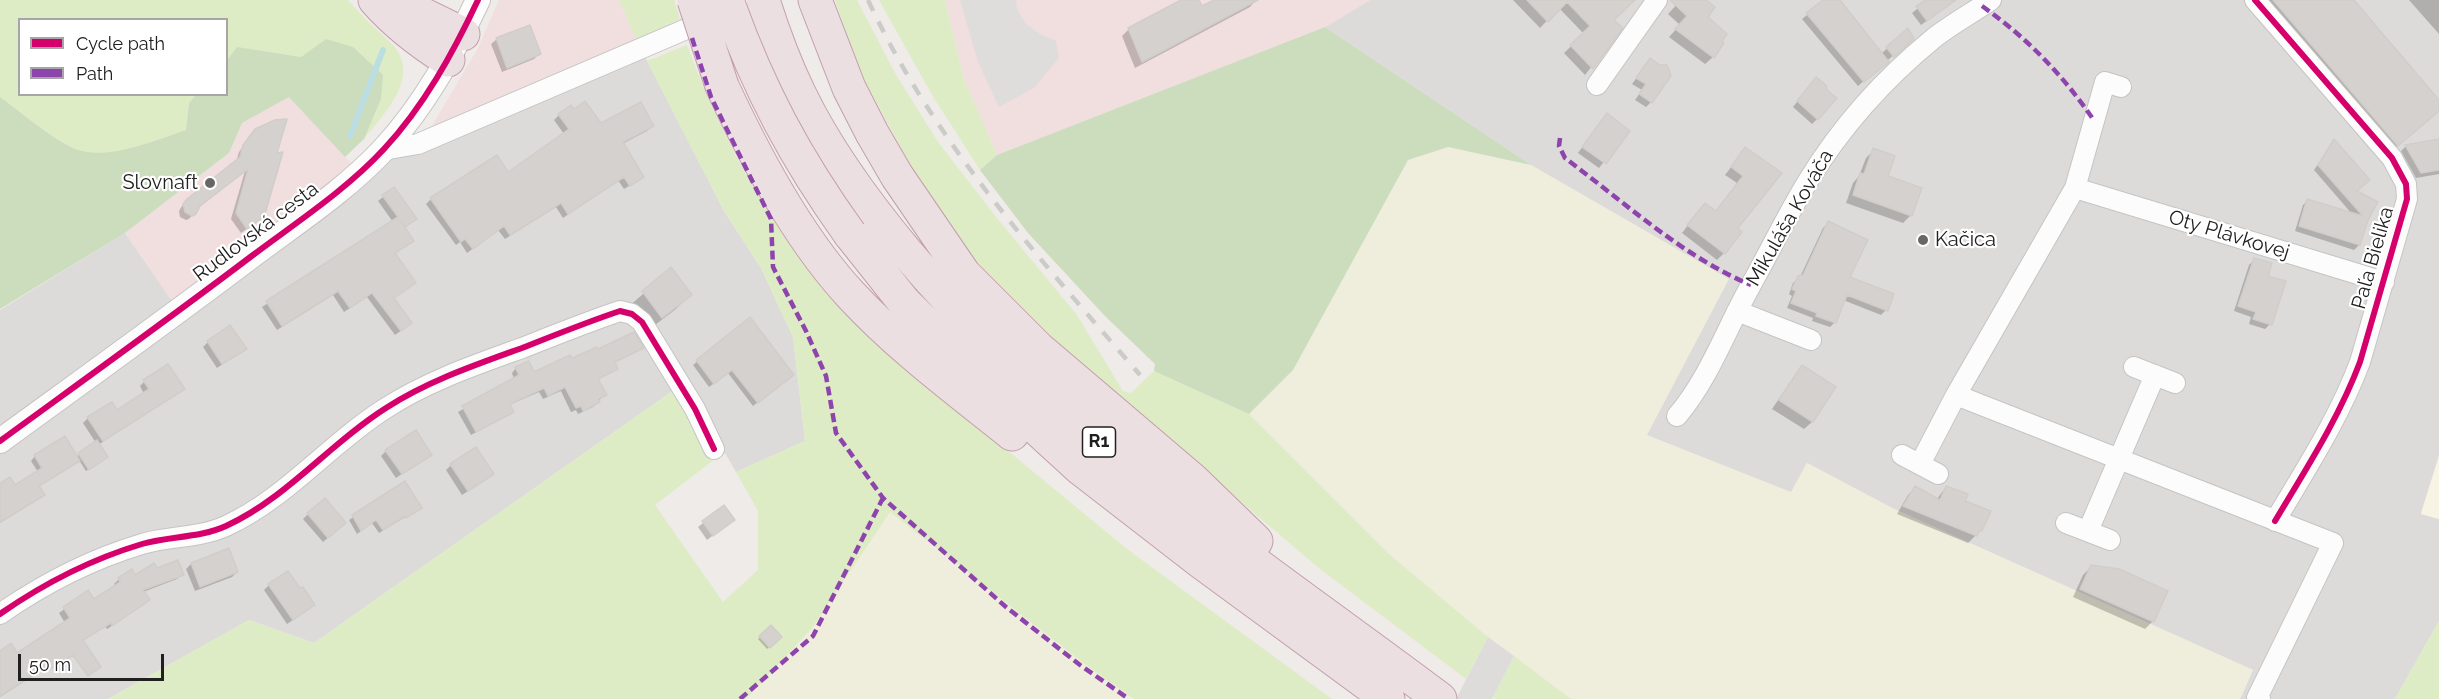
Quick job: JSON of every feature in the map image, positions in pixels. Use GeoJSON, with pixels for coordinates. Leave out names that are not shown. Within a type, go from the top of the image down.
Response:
{"type":"FeatureCollection","features":[{"type":"Feature","properties":{"kind":"highway"},"geometry":{"type":"LineString","coordinates":[[375,0],[387,14],[421,42],[455,47]]}},
{"type":"Feature","properties":{"kind":"highway"},"geometry":{"type":"LineString","coordinates":[[401,0],[418,12],[455,47]]}},
{"type":"Feature","properties":{"kind":"highway"},"geometry":{"type":"LineString","coordinates":[[694,0],[722,86],[747,139],[819,257],[850,294],[903,345],[1016,437],[1081,469]]}},
{"type":"Feature","properties":{"kind":"highway","name":"R1"},"geometry":{"type":"LineString","coordinates":[[727,0],[746,54],[796,154],[863,224],[932,282],[992,346],[1076,423],[1167,495],[1440,699]]}},
{"type":"Feature","properties":{"kind":"highway","name":"R1"},"geometry":{"type":"LineString","coordinates":[[763,0],[777,45],[800,95],[850,179],[863,224],[904,302],[963,361],[1081,469],[1201,562],[1388,699]]}},
{"type":"Feature","properties":{"kind":"highway"},"geometry":{"type":"LineString","coordinates":[[815,0],[849,88],[872,133],[897,176],[964,274],[1038,348],[1193,480],[1354,635]]}},
{"type":"Feature","properties":{"kind":"street","name":"Rudlovská cesta"},"geometry":{"type":"LineString","coordinates":[[0,441],[314,210],[383,150],[409,119],[455,47],[478,0]]}},
{"type":"Feature","properties":{"kind":"street"},"geometry":{"type":"LineString","coordinates":[[383,150],[418,144],[754,0]]}},
{"type":"Feature","properties":{"kind":"street"},"geometry":{"type":"LineString","coordinates":[[1597,85],[1657,0]]}},
{"type":"Feature","properties":{"kind":"street","name":"Mikuláša Kováča"},"geometry":{"type":"LineString","coordinates":[[1677,416],[1695,395],[1737,310],[1808,182],[1840,134],[1875,93],[1900,69],[1935,38],[1991,0]]}},
{"type":"Feature","properties":{"kind":"street","name":"Paľa Bielika"},"geometry":{"type":"LineString","coordinates":[[2255,0],[2392,158],[2406,184],[2407,199],[2384,282],[2350,387],[2340,409],[2276,520]]}},
{"type":"Feature","properties":{"kind":"street"},"geometry":{"type":"LineString","coordinates":[[1938,474],[1911,459],[1956,395],[2075,188],[2105,82],[2121,87]]}},
{"type":"Feature","properties":{"kind":"street","name":"Oty Plávkovej"},"geometry":{"type":"LineString","coordinates":[[2075,188],[2384,282]]}},
{"type":"Feature","properties":{"kind":"street"},"geometry":{"type":"LineString","coordinates":[[1737,310],[1811,340]]}},
{"type":"Feature","properties":{"kind":"street"},"geometry":{"type":"LineString","coordinates":[[0,614],[51,583],[105,558],[144,544],[223,528],[280,495],[354,430],[427,385],[620,311],[642,322],[695,409],[714,449]]}},
{"type":"Feature","properties":{"kind":"street"},"geometry":{"type":"LineString","coordinates":[[2134,367],[2175,383]]}},
{"type":"Feature","properties":{"kind":"street"},"geometry":{"type":"LineString","coordinates":[[2088,531],[2155,375]]}},
{"type":"Feature","properties":{"kind":"street"},"geometry":{"type":"LineString","coordinates":[[1956,395],[2333,543],[2257,698],[2260,699]]}},
{"type":"Feature","properties":{"kind":"street"},"geometry":{"type":"LineString","coordinates":[[2066,523],[2110,540]]}},
{"type":"Feature","properties":{"kind":"shaded area"},"geometry":{"type":"Polygon","coordinates":[[[499,0],[619,0],[636,39],[432,126],[478,48],[499,0]]]}},
{"type":"Feature","properties":{"kind":"shaded area"},"geometry":{"type":"Polygon","coordinates":[[[945,0],[1370,0],[1325,27],[997,155],[964,79],[945,0]]]}},
{"type":"Feature","properties":{"kind":"shaded area"},"geometry":{"type":"Polygon","coordinates":[[[960,0],[1016,0],[1017,9],[1026,24],[1056,41],[1059,58],[1034,88],[999,107],[978,62],[960,0]]]}},
{"type":"Feature","properties":{"kind":"shaded area"},"geometry":{"type":"Polygon","coordinates":[[[1370,0],[2439,0],[2439,456],[2421,513],[2439,519],[2439,621],[2395,699],[2240,699],[2253,670],[1894,509],[1807,463],[1791,493],[1646,435],[1728,279],[1531,165],[1325,27],[1370,0]]]}},
{"type":"Feature","properties":{"kind":"shaded area"},"geometry":{"type":"Polygon","coordinates":[[[636,39],[724,211],[761,268],[793,337],[805,441],[736,472],[725,453],[715,459],[674,390],[314,643],[249,620],[108,699],[0,699],[0,310],[125,233],[172,300],[358,171],[432,126],[636,39]]]}},
{"type":"Feature","properties":{"kind":"shaded area"},"geometry":{"type":"Polygon","coordinates":[[[290,96],[358,171],[171,300],[125,233],[229,153],[242,123],[290,96]]]}},
{"type":"Feature","properties":{"kind":"shaded area"},"geometry":{"type":"Polygon","coordinates":[[[1448,147],[1531,165],[1729,279],[1647,435],[1791,492],[1807,463],[1894,509],[2253,670],[2240,699],[1571,699],[1488,637],[1390,556],[1249,414],[1293,370],[1408,160],[1448,147]]]}},
{"type":"Feature","properties":{"kind":"shaded area"},"geometry":{"type":"Polygon","coordinates":[[[2439,456],[2439,519],[2421,514],[2439,456]]]}},
{"type":"Feature","properties":{"kind":"shaded area"},"geometry":{"type":"Polygon","coordinates":[[[889,512],[1086,665],[1134,699],[746,699],[812,628],[889,512]]]}},
{"type":"Feature","properties":{"kind":"green space"},"geometry":{"type":"Polygon","coordinates":[[[0,0],[348,0],[391,43],[400,55],[403,68],[402,81],[390,106],[364,139],[381,99],[326,39],[301,57],[237,48],[228,59],[228,18],[18,18],[18,96],[195,96],[189,103],[186,130],[128,149],[97,153],[69,146],[0,97],[0,0]]]}},
{"type":"Feature","properties":{"kind":"green space"},"geometry":{"type":"Polygon","coordinates":[[[619,0],[674,0],[680,19],[636,39],[619,0]]]}},
{"type":"Feature","properties":{"kind":"green space"},"geometry":{"type":"Polygon","coordinates":[[[835,0],[857,0],[895,73],[938,142],[1077,315],[1123,391],[1131,393],[1154,371],[1249,414],[1390,555],[1488,637],[1466,679],[1320,569],[1030,323],[972,257],[910,165],[857,66],[835,0]]]}},
{"type":"Feature","properties":{"kind":"green space"},"geometry":{"type":"Polygon","coordinates":[[[879,0],[945,0],[964,79],[997,155],[980,170],[932,95],[879,0]]]}},
{"type":"Feature","properties":{"kind":"green space"},"geometry":{"type":"Polygon","coordinates":[[[1325,27],[1531,165],[1448,147],[1408,160],[1293,370],[1249,414],[1154,371],[1155,364],[1105,316],[1028,233],[980,170],[997,155],[1325,27]]]}},
{"type":"Feature","properties":{"kind":"green space"},"geometry":{"type":"Polygon","coordinates":[[[326,39],[353,47],[383,75],[381,99],[364,139],[345,157],[289,97],[242,123],[229,153],[125,233],[0,309],[0,97],[43,130],[69,146],[82,151],[112,152],[143,145],[186,130],[189,103],[195,96],[228,96],[228,59],[237,47],[301,57],[326,39]]]}},
{"type":"Feature","properties":{"kind":"green space"},"geometry":{"type":"Polygon","coordinates":[[[687,45],[706,94],[737,158],[771,216],[877,343],[1127,549],[1332,699],[1134,699],[1086,665],[890,512],[812,628],[746,699],[108,699],[249,620],[314,643],[674,390],[715,459],[655,505],[723,602],[758,570],[758,511],[736,472],[805,441],[793,337],[761,268],[724,211],[647,61],[687,45]]]}},
{"type":"Feature","properties":{"kind":"green space"},"geometry":{"type":"Polygon","coordinates":[[[2439,621],[2439,699],[2395,699],[2439,621]]]}},
{"type":"Feature","properties":{"kind":"green space"},"geometry":{"type":"Polygon","coordinates":[[[1514,656],[1571,699],[1495,699],[1493,697],[1514,656]]]}},
{"type":"Feature","properties":{"kind":"pier"},"geometry":{"type":"Polygon","coordinates":[[[1488,637],[1514,656],[1492,699],[1456,699],[1488,637]]]}},
{"type":"Feature","properties":{"kind":"building"},"geometry":{"type":"Polygon","coordinates":[[[1181,0],[1199,0],[1202,6],[1214,0],[1258,0],[1142,62],[1128,28],[1181,0]]]}},
{"type":"Feature","properties":{"kind":"building"},"geometry":{"type":"Polygon","coordinates":[[[1527,0],[1635,0],[1614,20],[1623,28],[1593,69],[1570,45],[1590,26],[1567,2],[1548,22],[1527,0]]]}},
{"type":"Feature","properties":{"kind":"building"},"geometry":{"type":"Polygon","coordinates":[[[1670,0],[1706,0],[1715,7],[1708,17],[1727,34],[1714,58],[1675,29],[1687,16],[1670,0]]]}},
{"type":"Feature","properties":{"kind":"building"},"geometry":{"type":"Polygon","coordinates":[[[1823,0],[1840,0],[1889,62],[1864,82],[1806,13],[1823,0]]]}},
{"type":"Feature","properties":{"kind":"building"},"geometry":{"type":"Polygon","coordinates":[[[1925,0],[1956,0],[1927,21],[1916,6],[1925,0]]]}},
{"type":"Feature","properties":{"kind":"building"},"geometry":{"type":"Polygon","coordinates":[[[2273,0],[2354,0],[2439,100],[2439,111],[2398,146],[2273,0]]]}},
{"type":"Feature","properties":{"kind":"building"},"geometry":{"type":"Polygon","coordinates":[[[530,25],[541,54],[507,68],[496,38],[530,25]]]}},
{"type":"Feature","properties":{"kind":"building"},"geometry":{"type":"Polygon","coordinates":[[[1908,28],[1914,39],[1894,57],[1886,47],[1908,28]]]}},
{"type":"Feature","properties":{"kind":"building"},"geometry":{"type":"Polygon","coordinates":[[[1650,58],[1660,65],[1667,65],[1671,76],[1652,103],[1639,94],[1646,84],[1636,78],[1650,58]]]}},
{"type":"Feature","properties":{"kind":"building"},"geometry":{"type":"Polygon","coordinates":[[[1816,77],[1837,98],[1818,120],[1797,101],[1816,77]]]}},
{"type":"Feature","properties":{"kind":"building"},"geometry":{"type":"Polygon","coordinates":[[[585,101],[601,123],[641,102],[654,126],[623,142],[644,177],[630,186],[624,177],[568,214],[561,203],[510,235],[504,226],[473,249],[465,239],[461,242],[430,198],[497,155],[508,172],[569,129],[558,114],[571,105],[574,109],[585,101]]]}},
{"type":"Feature","properties":{"kind":"building"},"geometry":{"type":"Polygon","coordinates":[[[1607,113],[1630,131],[1606,164],[1582,147],[1607,113]]]}},
{"type":"Feature","properties":{"kind":"building"},"geometry":{"type":"Polygon","coordinates":[[[287,119],[277,153],[283,152],[264,217],[247,229],[236,213],[248,169],[200,206],[196,214],[192,216],[185,212],[183,204],[187,199],[240,157],[243,145],[255,129],[275,120],[287,119]]]}},
{"type":"Feature","properties":{"kind":"building"},"geometry":{"type":"Polygon","coordinates":[[[2334,139],[2370,180],[2357,191],[2378,202],[2368,220],[2360,245],[2299,226],[2307,199],[2363,216],[2318,165],[2334,139]]]}},
{"type":"Feature","properties":{"kind":"building"},"geometry":{"type":"Polygon","coordinates":[[[2439,139],[2439,170],[2421,173],[2405,145],[2439,139]]]}},
{"type":"Feature","properties":{"kind":"building"},"geometry":{"type":"Polygon","coordinates":[[[1745,147],[1782,173],[1738,228],[1742,232],[1725,254],[1687,225],[1705,203],[1716,211],[1743,176],[1731,167],[1745,147]]]}},
{"type":"Feature","properties":{"kind":"building"},"geometry":{"type":"Polygon","coordinates":[[[1873,148],[1895,156],[1888,176],[1922,188],[1912,216],[1853,195],[1860,173],[1864,174],[1873,148]]]}},
{"type":"Feature","properties":{"kind":"building"},"geometry":{"type":"Polygon","coordinates":[[[394,187],[417,219],[405,227],[400,220],[414,241],[395,253],[416,283],[394,298],[412,323],[401,331],[372,293],[350,308],[338,291],[282,326],[266,301],[398,217],[382,195],[394,187]]]}},
{"type":"Feature","properties":{"kind":"building"},"geometry":{"type":"Polygon","coordinates":[[[1828,221],[1868,240],[1850,277],[1894,294],[1888,311],[1847,295],[1836,323],[1791,303],[1796,291],[1792,289],[1798,276],[1803,275],[1828,221]]]}},
{"type":"Feature","properties":{"kind":"building"},"geometry":{"type":"Polygon","coordinates":[[[2254,258],[2272,263],[2268,276],[2286,281],[2272,325],[2253,319],[2256,312],[2238,306],[2254,258]]]}},
{"type":"Feature","properties":{"kind":"building"},"geometry":{"type":"Polygon","coordinates":[[[671,267],[692,295],[662,318],[642,291],[671,267]]]}},
{"type":"Feature","properties":{"kind":"building"},"geometry":{"type":"Polygon","coordinates":[[[750,317],[794,375],[758,403],[732,370],[714,384],[696,360],[750,317]]]}},
{"type":"Feature","properties":{"kind":"building"},"geometry":{"type":"Polygon","coordinates":[[[230,325],[247,349],[222,364],[207,341],[230,325]]]}},
{"type":"Feature","properties":{"kind":"building"},"geometry":{"type":"Polygon","coordinates":[[[634,332],[644,348],[615,362],[618,369],[598,379],[607,395],[598,399],[600,402],[583,411],[581,406],[576,408],[565,387],[548,396],[544,388],[510,404],[514,412],[476,432],[462,406],[519,375],[515,367],[529,361],[534,372],[570,355],[572,358],[597,347],[598,349],[634,332]]]}},
{"type":"Feature","properties":{"kind":"building"},"geometry":{"type":"Polygon","coordinates":[[[168,364],[185,389],[103,441],[87,417],[112,402],[117,410],[149,389],[143,380],[168,364]]]}},
{"type":"Feature","properties":{"kind":"building"},"geometry":{"type":"Polygon","coordinates":[[[1802,365],[1836,387],[1813,422],[1779,400],[1802,365]]]}},
{"type":"Feature","properties":{"kind":"building"},"geometry":{"type":"Polygon","coordinates":[[[416,430],[432,455],[402,474],[385,450],[416,430]]]}},
{"type":"Feature","properties":{"kind":"building"},"geometry":{"type":"Polygon","coordinates":[[[65,436],[80,461],[39,486],[45,495],[0,522],[0,483],[10,477],[15,485],[42,468],[34,455],[65,436]]]}},
{"type":"Feature","properties":{"kind":"building"},"geometry":{"type":"Polygon","coordinates":[[[97,440],[108,457],[89,470],[78,453],[97,440]]]}},
{"type":"Feature","properties":{"kind":"building"},"geometry":{"type":"Polygon","coordinates":[[[476,447],[494,474],[468,491],[450,464],[476,447]]]}},
{"type":"Feature","properties":{"kind":"building"},"geometry":{"type":"Polygon","coordinates":[[[405,481],[422,508],[383,530],[376,520],[361,531],[352,515],[405,481]]]}},
{"type":"Feature","properties":{"kind":"building"},"geometry":{"type":"Polygon","coordinates":[[[1915,486],[1940,500],[1946,486],[1968,494],[1965,501],[1991,511],[1982,531],[1980,530],[1977,536],[1903,506],[1915,486]]]}},
{"type":"Feature","properties":{"kind":"building"},"geometry":{"type":"Polygon","coordinates":[[[325,498],[346,523],[328,538],[307,513],[325,498]]]}},
{"type":"Feature","properties":{"kind":"building"},"geometry":{"type":"Polygon","coordinates":[[[724,505],[735,520],[713,536],[702,521],[724,505]]]}},
{"type":"Feature","properties":{"kind":"building"},"geometry":{"type":"Polygon","coordinates":[[[229,548],[238,572],[200,587],[191,563],[229,548]]]}},
{"type":"Feature","properties":{"kind":"building"},"geometry":{"type":"Polygon","coordinates":[[[178,560],[184,575],[143,590],[150,600],[112,626],[111,623],[83,640],[101,667],[88,676],[73,655],[49,670],[47,666],[0,696],[0,651],[11,643],[17,653],[70,618],[63,607],[88,590],[94,599],[120,582],[118,578],[132,569],[135,575],[154,563],[157,568],[178,560]]]}},
{"type":"Feature","properties":{"kind":"building"},"geometry":{"type":"Polygon","coordinates":[[[2091,565],[2119,569],[2168,591],[2154,622],[2080,589],[2091,565]]]}},
{"type":"Feature","properties":{"kind":"building"},"geometry":{"type":"Polygon","coordinates":[[[288,571],[315,605],[293,620],[268,584],[288,571]]]}},
{"type":"Feature","properties":{"kind":"building"},"geometry":{"type":"Polygon","coordinates":[[[771,625],[782,637],[770,648],[759,636],[771,625]]]}},
{"type":"Feature","properties":{"kind":"waterway"},"geometry":{"type":"LineString","coordinates":[[350,136],[383,50]]}},
{"type":"Feature","properties":{"kind":"railway"},"geometry":{"type":"LineString","coordinates":[[868,0],[894,52],[956,150],[1027,242],[1140,375]]}},
{"type":"Feature","properties":{"kind":"marked path"},"geometry":{"type":"LineString","coordinates":[[1982,6],[2043,58],[2093,119]]}},
{"type":"Feature","properties":{"kind":"marked path"},"geometry":{"type":"LineString","coordinates":[[692,38],[711,97],[771,219],[773,267],[826,376],[836,433],[883,498],[1006,607],[1080,665],[1129,699]]}},
{"type":"Feature","properties":{"kind":"marked path"},"geometry":{"type":"LineString","coordinates":[[1560,138],[1559,146],[1565,158],[1632,210],[1677,244],[1751,285]]}},
{"type":"Feature","properties":{"kind":"marked path"},"geometry":{"type":"LineString","coordinates":[[740,699],[813,636],[883,498]]}},
{"type":"Feature","properties":{"kind":"cycle path"},"geometry":{"type":"LineString","coordinates":[[0,441],[304,218],[369,164],[384,149],[425,97],[448,59],[478,0]]}},
{"type":"Feature","properties":{"kind":"cycle path"},"geometry":{"type":"LineString","coordinates":[[2255,0],[2392,158],[2406,184],[2407,199],[2352,383],[2321,443],[2275,521]]}},
{"type":"Feature","properties":{"kind":"cycle path"},"geometry":{"type":"LineString","coordinates":[[0,614],[51,583],[105,557],[142,544],[206,533],[226,526],[269,501],[365,422],[402,398],[452,374],[620,311],[632,314],[642,322],[695,409],[714,449]]}},
{"type":"Feature","properties":{"kind":"place","name":"Slovnaft"},"geometry":{"type":"Point","coordinates":[210,183]}},
{"type":"Feature","properties":{"kind":"place","name":"Kačica"},"geometry":{"type":"Point","coordinates":[1923,240]}}]}
